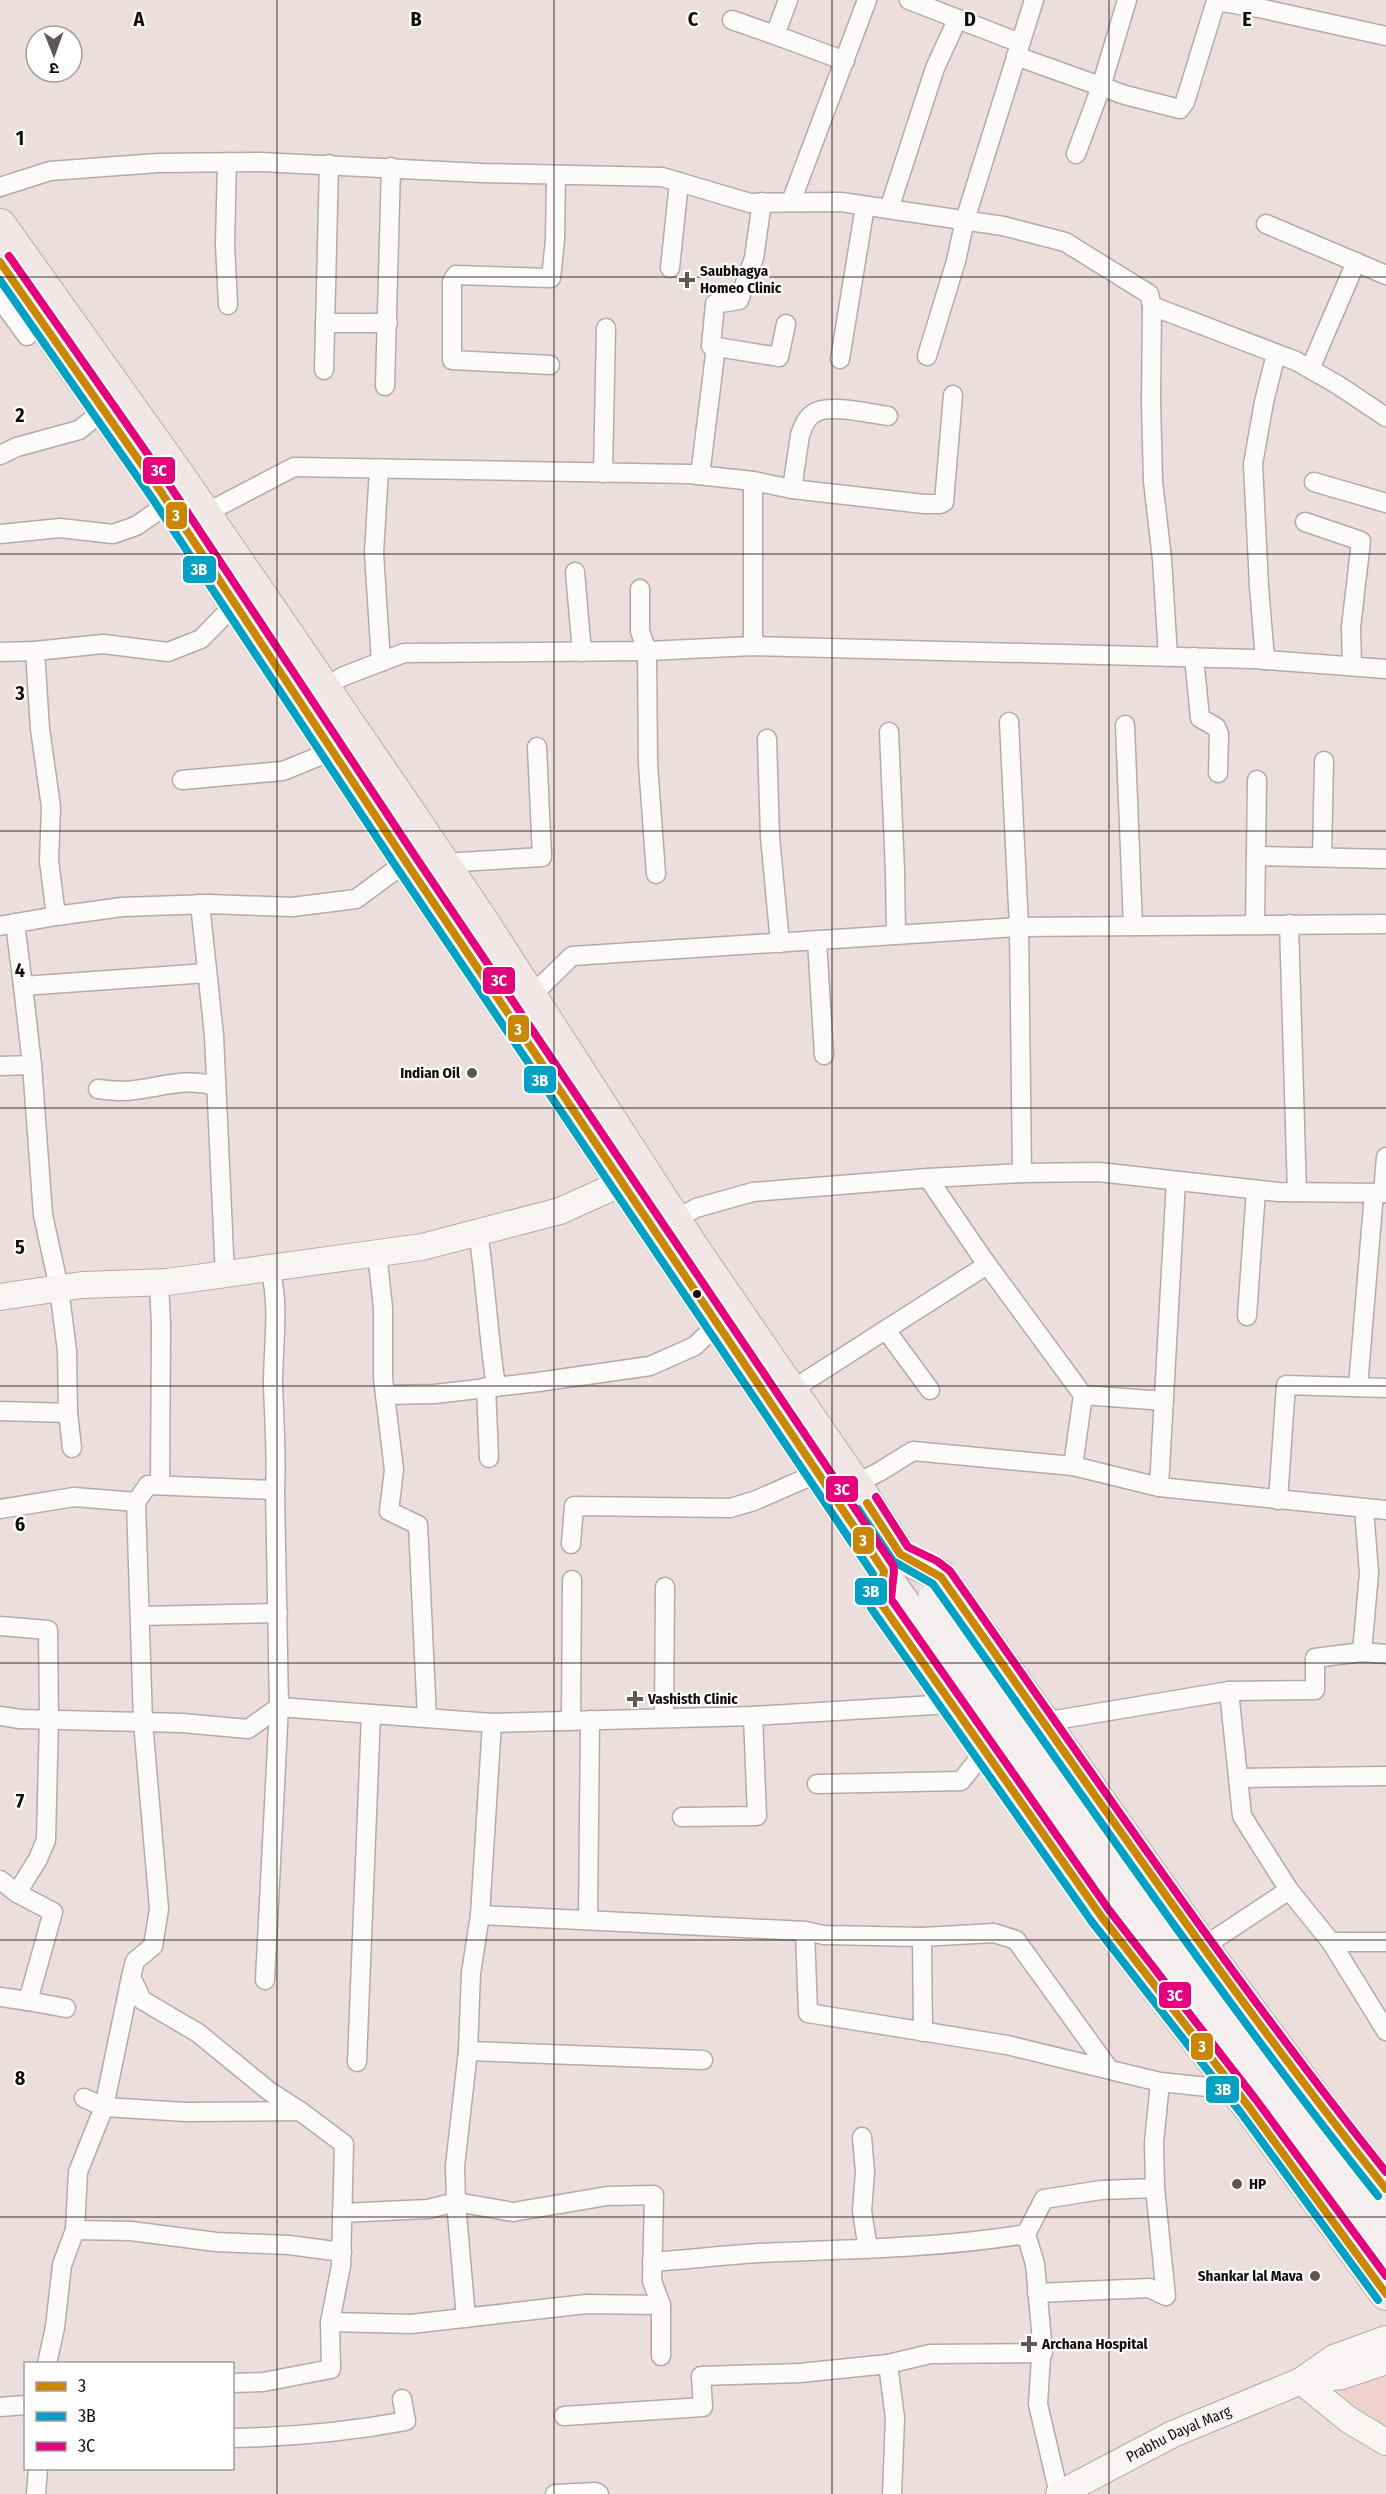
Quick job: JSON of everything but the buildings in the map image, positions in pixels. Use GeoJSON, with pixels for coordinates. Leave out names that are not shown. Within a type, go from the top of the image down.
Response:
{"type":"FeatureCollection","features":[{"type":"Feature","properties":{"kind":"highway"},"geometry":{"type":"LineString","coordinates":[[0,225],[204,514],[443,863],[675,1220],[855,1484],[894,1565],[880,1602],[1101,1916],[1237,2090],[1386,2294]]}},
{"type":"Feature","properties":{"kind":"highway"},"geometry":{"type":"LineString","coordinates":[[0,262],[168,504],[332,752],[818,1473],[894,1565],[928,1568],[942,1577],[1199,1942],[1335,2126],[1386,2189]]}},
{"type":"Feature","properties":{"kind":"highway"},"geometry":{"type":"LineString","coordinates":[[1335,2126],[1386,2157]]}},
{"type":"Feature","properties":{"kind":"main road"},"geometry":{"type":"LineString","coordinates":[[894,1565],[1194,2006],[1386,2254]]}},
{"type":"Feature","properties":{"kind":"main road"},"geometry":{"type":"LineString","coordinates":[[922,1605],[1219,2002],[1386,2217]]}},
{"type":"Feature","properties":{"kind":"street"},"geometry":{"type":"LineString","coordinates":[[775,35],[788,0]]}},
{"type":"Feature","properties":{"kind":"street"},"geometry":{"type":"LineString","coordinates":[[791,202],[867,0]]}},
{"type":"Feature","properties":{"kind":"street"},"geometry":{"type":"LineString","coordinates":[[909,0],[1101,87],[1180,109],[1185,102],[1215,0],[1386,36]]}},
{"type":"Feature","properties":{"kind":"street"},"geometry":{"type":"LineString","coordinates":[[927,356],[953,271],[964,220],[1034,0]]}},
{"type":"Feature","properties":{"kind":"street"},"geometry":{"type":"LineString","coordinates":[[1076,154],[1101,87],[1127,0]]}},
{"type":"Feature","properties":{"kind":"street"},"geometry":{"type":"LineString","coordinates":[[732,20],[844,61]]}},
{"type":"Feature","properties":{"kind":"street"},"geometry":{"type":"LineString","coordinates":[[889,209],[935,68],[957,20]]}},
{"type":"Feature","properties":{"kind":"street"},"geometry":{"type":"LineString","coordinates":[[227,162],[225,244],[228,305]]}},
{"type":"Feature","properties":{"kind":"street"},"geometry":{"type":"LineString","coordinates":[[0,187],[50,171],[227,162],[329,164],[482,173],[662,177],[750,203],[841,202],[1003,226],[1065,242],[1149,294],[1152,306],[1153,481],[1162,559],[1168,657]]}},
{"type":"Feature","properties":{"kind":"street"},"geometry":{"type":"LineString","coordinates":[[324,370],[329,164]]}},
{"type":"Feature","properties":{"kind":"street"},"geometry":{"type":"LineString","coordinates":[[385,386],[391,167]]}},
{"type":"Feature","properties":{"kind":"street"},"geometry":{"type":"LineString","coordinates":[[550,365],[452,360],[452,281],[456,275],[551,278],[555,240],[556,175]]}},
{"type":"Feature","properties":{"kind":"street"},"geometry":{"type":"LineString","coordinates":[[670,268],[679,182]]}},
{"type":"Feature","properties":{"kind":"street"},"geometry":{"type":"LineString","coordinates":[[762,202],[754,258],[739,300],[715,304],[711,346],[779,357],[786,324]]}},
{"type":"Feature","properties":{"kind":"street"},"geometry":{"type":"LineString","coordinates":[[840,359],[866,206]]}},
{"type":"Feature","properties":{"kind":"street"},"geometry":{"type":"LineString","coordinates":[[1266,224],[1386,275]]}},
{"type":"Feature","properties":{"kind":"street"},"geometry":{"type":"LineString","coordinates":[[1310,369],[1356,262]]}},
{"type":"Feature","properties":{"kind":"street"},"geometry":{"type":"LineString","coordinates":[[0,299],[27,336]]}},
{"type":"Feature","properties":{"kind":"street"},"geometry":{"type":"LineString","coordinates":[[1152,306],[1310,369],[1386,417]]}},
{"type":"Feature","properties":{"kind":"street"},"geometry":{"type":"LineString","coordinates":[[326,323],[388,323]]}},
{"type":"Feature","properties":{"kind":"street"},"geometry":{"type":"LineString","coordinates":[[603,473],[606,328]]}},
{"type":"Feature","properties":{"kind":"street"},"geometry":{"type":"LineString","coordinates":[[699,475],[716,347]]}},
{"type":"Feature","properties":{"kind":"street"},"geometry":{"type":"LineString","coordinates":[[1265,660],[1258,586],[1253,464],[1264,402],[1276,354]]}},
{"type":"Feature","properties":{"kind":"street"},"geometry":{"type":"LineString","coordinates":[[204,514],[294,467],[699,475],[753,481],[792,489],[940,504],[944,502],[952,395]]}},
{"type":"Feature","properties":{"kind":"street"},"geometry":{"type":"LineString","coordinates":[[792,489],[800,435],[814,413],[828,409],[888,416]]}},
{"type":"Feature","properties":{"kind":"street"},"geometry":{"type":"LineString","coordinates":[[0,454],[79,430],[104,410]]}},
{"type":"Feature","properties":{"kind":"street"},"geometry":{"type":"LineString","coordinates":[[379,469],[374,554],[381,662]]}},
{"type":"Feature","properties":{"kind":"street"},"geometry":{"type":"LineString","coordinates":[[753,481],[753,646]]}},
{"type":"Feature","properties":{"kind":"street"},"geometry":{"type":"LineString","coordinates":[[1314,482],[1386,503]]}},
{"type":"Feature","properties":{"kind":"street"},"geometry":{"type":"LineString","coordinates":[[0,534],[60,528],[113,534],[136,526],[168,504]]}},
{"type":"Feature","properties":{"kind":"street"},"geometry":{"type":"LineString","coordinates":[[1305,522],[1361,541],[1351,627],[1352,666]]}},
{"type":"Feature","properties":{"kind":"street"},"geometry":{"type":"LineString","coordinates":[[574,572],[582,652]]}},
{"type":"Feature","properties":{"kind":"street"},"geometry":{"type":"LineString","coordinates":[[640,589],[640,631],[647,651],[647,743],[656,874]]}},
{"type":"Feature","properties":{"kind":"street"},"geometry":{"type":"LineString","coordinates":[[0,652],[104,644],[168,652],[201,639],[235,604]]}},
{"type":"Feature","properties":{"kind":"street"},"geometry":{"type":"LineString","coordinates":[[323,688],[344,676],[404,653],[647,651],[753,646],[1194,657],[1386,669]]}},
{"type":"Feature","properties":{"kind":"street"},"geometry":{"type":"LineString","coordinates":[[35,651],[40,729],[51,807],[49,861],[56,916]]}},
{"type":"Feature","properties":{"kind":"street"},"geometry":{"type":"LineString","coordinates":[[1194,657],[1200,718],[1216,727],[1219,734],[1218,773]]}},
{"type":"Feature","properties":{"kind":"street"},"geometry":{"type":"LineString","coordinates":[[1009,722],[1018,927],[1022,1173]]}},
{"type":"Feature","properties":{"kind":"street"},"geometry":{"type":"LineString","coordinates":[[1125,725],[1133,926]]}},
{"type":"Feature","properties":{"kind":"street"},"geometry":{"type":"LineString","coordinates":[[890,732],[896,871],[896,936]]}},
{"type":"Feature","properties":{"kind":"street"},"geometry":{"type":"LineString","coordinates":[[767,739],[770,837],[780,943]]}},
{"type":"Feature","properties":{"kind":"street"},"geometry":{"type":"LineString","coordinates":[[443,863],[542,856],[537,747]]}},
{"type":"Feature","properties":{"kind":"street"},"geometry":{"type":"LineString","coordinates":[[182,780],[283,771],[332,752]]}},
{"type":"Feature","properties":{"kind":"street"},"geometry":{"type":"LineString","coordinates":[[1322,857],[1324,761]]}},
{"type":"Feature","properties":{"kind":"street"},"geometry":{"type":"LineString","coordinates":[[1256,924],[1257,780]]}},
{"type":"Feature","properties":{"kind":"street"},"geometry":{"type":"LineString","coordinates":[[1257,856],[1386,859]]}},
{"type":"Feature","properties":{"kind":"street"},"geometry":{"type":"LineString","coordinates":[[72,1448],[68,1413],[67,1351],[44,1215],[23,986],[8,924],[122,907],[200,904],[292,907],[356,899],[406,862]]}},
{"type":"Feature","properties":{"kind":"street"},"geometry":{"type":"LineString","coordinates":[[200,904],[214,1035],[225,1275]]}},
{"type":"Feature","properties":{"kind":"street"},"geometry":{"type":"LineString","coordinates":[[1289,924],[1298,1192]]}},
{"type":"Feature","properties":{"kind":"street"},"geometry":{"type":"LineString","coordinates":[[531,996],[572,957],[1018,927],[1386,924]]}},
{"type":"Feature","properties":{"kind":"street"},"geometry":{"type":"LineString","coordinates":[[818,940],[824,1055]]}},
{"type":"Feature","properties":{"kind":"street"},"geometry":{"type":"LineString","coordinates":[[23,986],[207,973]]}},
{"type":"Feature","properties":{"kind":"street"},"geometry":{"type":"LineString","coordinates":[[0,1066],[32,1065]]}},
{"type":"Feature","properties":{"kind":"street"},"geometry":{"type":"LineString","coordinates":[[98,1089],[121,1091],[178,1081],[198,1081],[216,1086]]}},
{"type":"Feature","properties":{"kind":"street"},"geometry":{"type":"LineString","coordinates":[[1358,1388],[1386,1157]]}},
{"type":"Feature","properties":{"kind":"street"},"geometry":{"type":"LineString","coordinates":[[675,1220],[696,1208],[753,1192],[1022,1173],[1099,1172],[1256,1190],[1381,1193]]}},
{"type":"Feature","properties":{"kind":"street"},"geometry":{"type":"LineString","coordinates":[[928,1178],[987,1265],[1083,1395],[1073,1466]]}},
{"type":"Feature","properties":{"kind":"street"},"geometry":{"type":"LineString","coordinates":[[1159,1487],[1176,1181]]}},
{"type":"Feature","properties":{"kind":"street"},"geometry":{"type":"LineString","coordinates":[[0,1297],[82,1285],[159,1282],[225,1275],[422,1247],[560,1211],[622,1183]]}},
{"type":"Feature","properties":{"kind":"street"},"geometry":{"type":"LineString","coordinates":[[1246,1316],[1256,1190]]}},
{"type":"Feature","properties":{"kind":"street"},"geometry":{"type":"LineString","coordinates":[[478,1232],[491,1386],[489,1458]]}},
{"type":"Feature","properties":{"kind":"street"},"geometry":{"type":"LineString","coordinates":[[377,1252],[383,1308],[385,1395],[393,1470],[389,1510],[418,1525],[428,1718]]}},
{"type":"Feature","properties":{"kind":"street"},"geometry":{"type":"LineString","coordinates":[[790,1391],[987,1265]]}},
{"type":"Feature","properties":{"kind":"street"},"geometry":{"type":"LineString","coordinates":[[265,1980],[279,1707],[279,1613],[274,1490],[277,1460],[273,1383],[275,1287],[270,1269]]}},
{"type":"Feature","properties":{"kind":"street"},"geometry":{"type":"LineString","coordinates":[[159,1282],[160,1485]]}},
{"type":"Feature","properties":{"kind":"street"},"geometry":{"type":"LineString","coordinates":[[385,1395],[435,1394],[650,1366],[695,1346],[717,1324]]}},
{"type":"Feature","properties":{"kind":"street"},"geometry":{"type":"LineString","coordinates":[[886,1330],[930,1390]]}},
{"type":"Feature","properties":{"kind":"street"},"geometry":{"type":"LineString","coordinates":[[1278,1500],[1286,1385],[1386,1388]]}},
{"type":"Feature","properties":{"kind":"street"},"geometry":{"type":"LineString","coordinates":[[1083,1395],[1164,1401]]}},
{"type":"Feature","properties":{"kind":"street"},"geometry":{"type":"LineString","coordinates":[[0,1411],[68,1413]]}},
{"type":"Feature","properties":{"kind":"street"},"geometry":{"type":"LineString","coordinates":[[855,1484],[913,1451],[1073,1466],[1159,1487],[1386,1510]]}},
{"type":"Feature","properties":{"kind":"street"},"geometry":{"type":"LineString","coordinates":[[571,1544],[574,1506],[730,1508],[754,1501],[818,1473]]}},
{"type":"Feature","properties":{"kind":"street"},"geometry":{"type":"LineString","coordinates":[[47,2362],[55,2327],[62,2265],[75,2230],[78,2172],[105,2107],[135,1961],[153,1946],[159,1909],[143,1722],[136,1502],[148,1485],[274,1490]]}},
{"type":"Feature","properties":{"kind":"street"},"geometry":{"type":"LineString","coordinates":[[0,1509],[74,1497],[136,1502]]}},
{"type":"Feature","properties":{"kind":"street"},"geometry":{"type":"LineString","coordinates":[[1362,1652],[1369,1573],[1364,1509]]}},
{"type":"Feature","properties":{"kind":"street"},"geometry":{"type":"LineString","coordinates":[[571,1721],[572,1580]]}},
{"type":"Feature","properties":{"kind":"street"},"geometry":{"type":"LineString","coordinates":[[664,1718],[665,1587]]}},
{"type":"Feature","properties":{"kind":"street"},"geometry":{"type":"LineString","coordinates":[[140,1616],[279,1613]]}},
{"type":"Feature","properties":{"kind":"street"},"geometry":{"type":"LineString","coordinates":[[0,1626],[48,1630],[49,1719],[46,1840],[38,1859],[17,1893]]}},
{"type":"Feature","properties":{"kind":"street"},"geometry":{"type":"LineString","coordinates":[[1043,1722],[1229,1691],[1315,1690],[1315,1658],[1362,1652],[1386,1654]]}},
{"type":"Feature","properties":{"kind":"street"},"geometry":{"type":"LineString","coordinates":[[1229,1691],[1242,1816],[1289,1890],[1331,1942],[1386,2031]]}},
{"type":"Feature","properties":{"kind":"street"},"geometry":{"type":"LineString","coordinates":[[0,1716],[248,1729],[279,1707],[492,1723],[753,1716],[950,1704]]}},
{"type":"Feature","properties":{"kind":"street"},"geometry":{"type":"LineString","coordinates":[[357,2062],[371,1714]]}},
{"type":"Feature","properties":{"kind":"street"},"geometry":{"type":"LineString","coordinates":[[682,1817],[757,1816],[753,1716]]}},
{"type":"Feature","properties":{"kind":"street"},"geometry":{"type":"LineString","coordinates":[[588,1920],[590,1720]]}},
{"type":"Feature","properties":{"kind":"street"},"geometry":{"type":"LineString","coordinates":[[465,2318],[455,2166],[468,2052],[471,1973],[480,1915],[492,1723]]}},
{"type":"Feature","properties":{"kind":"street"},"geometry":{"type":"LineString","coordinates":[[817,1784],[961,1781],[985,1751]]}},
{"type":"Feature","properties":{"kind":"street"},"geometry":{"type":"LineString","coordinates":[[1238,1778],[1386,1776]]}},
{"type":"Feature","properties":{"kind":"street"},"geometry":{"type":"LineString","coordinates":[[0,1880],[17,1893],[53,1912],[28,2001]]}},
{"type":"Feature","properties":{"kind":"street"},"geometry":{"type":"LineString","coordinates":[[1199,1942],[1212,1941],[1289,1890]]}},
{"type":"Feature","properties":{"kind":"street"},"geometry":{"type":"LineString","coordinates":[[480,1915],[805,1931],[824,1935],[922,1937],[994,1933],[1016,1940],[1109,2069]]}},
{"type":"Feature","properties":{"kind":"street"},"geometry":{"type":"LineString","coordinates":[[805,1931],[808,2013],[1007,2045],[1160,2082],[1237,2090],[1263,2029]]}},
{"type":"Feature","properties":{"kind":"street"},"geometry":{"type":"LineString","coordinates":[[922,1937],[923,2032]]}},
{"type":"Feature","properties":{"kind":"street"},"geometry":{"type":"LineString","coordinates":[[1331,1942],[1386,1942]]}},
{"type":"Feature","properties":{"kind":"street"},"geometry":{"type":"LineString","coordinates":[[131,1977],[142,2000],[198,2033],[269,2091],[344,2144],[342,2266],[330,2322],[331,2369],[263,2382],[234,2383]]}},
{"type":"Feature","properties":{"kind":"street"},"geometry":{"type":"LineString","coordinates":[[0,1997],[66,2008]]}},
{"type":"Feature","properties":{"kind":"street"},"geometry":{"type":"LineString","coordinates":[[468,2052],[703,2060]]}},
{"type":"Feature","properties":{"kind":"street"},"geometry":{"type":"LineString","coordinates":[[1038,2293],[1149,2288],[1166,2296],[1155,2187],[1154,2143],[1160,2082]]}},
{"type":"Feature","properties":{"kind":"street"},"geometry":{"type":"LineString","coordinates":[[84,2098],[105,2107],[186,2112],[300,2111]]}},
{"type":"Feature","properties":{"kind":"street"},"geometry":{"type":"LineString","coordinates":[[862,2137],[865,2172],[862,2211],[868,2249]]}},
{"type":"Feature","properties":{"kind":"street"},"geometry":{"type":"LineString","coordinates":[[1059,2494],[1038,2404],[1043,2353],[1035,2264],[1026,2234],[1044,2199],[1101,2190],[1155,2187]]}},
{"type":"Feature","properties":{"kind":"street"},"geometry":{"type":"LineString","coordinates":[[342,2213],[428,2209],[456,2202],[513,2212],[607,2196],[654,2195],[652,2281],[661,2305],[661,2356]]}},
{"type":"Feature","properties":{"kind":"street"},"geometry":{"type":"LineString","coordinates":[[75,2230],[131,2231],[216,2242],[289,2245],[342,2252]]}},
{"type":"Feature","properties":{"kind":"street"},"geometry":{"type":"LineString","coordinates":[[652,2262],[782,2252],[978,2242],[1026,2234]]}},
{"type":"Feature","properties":{"kind":"street"},"geometry":{"type":"LineString","coordinates":[[330,2322],[411,2324],[586,2304],[661,2305]]}},
{"type":"Feature","properties":{"kind":"street"},"geometry":{"type":"LineString","coordinates":[[1301,2381],[1334,2358],[1386,2339]]}},
{"type":"Feature","properties":{"kind":"street"},"geometry":{"type":"LineString","coordinates":[[564,2416],[703,2407],[701,2376],[800,2373],[888,2364],[930,2354],[1043,2353]]}},
{"type":"Feature","properties":{"kind":"street"},"geometry":{"type":"LineString","coordinates":[[1301,2381],[1342,2376],[1386,2361]]}},
{"type":"Feature","properties":{"kind":"street"},"geometry":{"type":"LineString","coordinates":[[888,2364],[895,2418],[892,2494]]}},
{"type":"Feature","properties":{"kind":"street"},"geometry":{"type":"LineString","coordinates":[[1301,2381],[1349,2420],[1386,2442]]}},
{"type":"Feature","properties":{"kind":"street","name":"Prabhu Dayal Marg"},"geometry":{"type":"LineString","coordinates":[[1059,2494],[1173,2434],[1301,2381]]}},
{"type":"Feature","properties":{"kind":"street"},"geometry":{"type":"LineString","coordinates":[[234,2438],[294,2437],[366,2429],[406,2421],[402,2398]]}},
{"type":"Feature","properties":{"kind":"street"},"geometry":{"type":"LineString","coordinates":[[0,2408],[24,2406]]}},
{"type":"Feature","properties":{"kind":"street"},"geometry":{"type":"LineString","coordinates":[[36,2494],[38,2470]]}},
{"type":"Feature","properties":{"kind":"street"},"geometry":{"type":"LineString","coordinates":[[555,2494],[596,2492],[599,2494]]}},
{"type":"Feature","properties":{"kind":"shaded area"},"geometry":{"type":"Polygon","coordinates":[[[1386,2367],[1386,2429],[1345,2402],[1339,2383],[1386,2367]]]}},
{"type":"Feature","properties":{"kind":"transit line","name":"3C"},"geometry":{"type":"LineString","coordinates":[[9,256],[170,486],[415,856],[893,1565],[891,1599],[1109,1910],[1257,2101],[1386,2276]]}},
{"type":"Feature","properties":{"kind":"transit line","name":"3"},"geometry":{"type":"LineString","coordinates":[[0,262],[161,492],[406,862],[884,1571],[880,1602],[1101,1916],[1249,2107],[1386,2294]]}},
{"type":"Feature","properties":{"kind":"transit line","name":"3B"},"geometry":{"type":"LineString","coordinates":[[0,280],[152,498],[397,868],[873,1574],[871,1608],[1092,1922],[1241,2113],[1378,2300]]}},
{"type":"Feature","properties":{"kind":"transit line","name":"3C"},"geometry":{"type":"LineString","coordinates":[[876,1497],[908,1547],[937,1561],[950,1571],[1218,1950],[1386,2172]]}},
{"type":"Feature","properties":{"kind":"transit line","name":"3"},"geometry":{"type":"LineString","coordinates":[[867,1503],[900,1554],[941,1577],[1215,1963],[1386,2189]]}},
{"type":"Feature","properties":{"kind":"transit line","name":"3B"},"geometry":{"type":"LineString","coordinates":[[858,1509],[893,1561],[933,1584],[1207,1970],[1378,2196]]}},
{"type":"Feature","properties":{"kind":"place","name":"Saubhagya Homeo Clinic"},"geometry":{"type":"Point","coordinates":[687,280]}},
{"type":"Feature","properties":{"kind":"place","name":"Indian Oil"},"geometry":{"type":"Point","coordinates":[472,1073]}},
{"type":"Feature","properties":{"kind":"place","name":"Vashisth Clinic"},"geometry":{"type":"Point","coordinates":[635,1699]}},
{"type":"Feature","properties":{"kind":"place","name":"HP"},"geometry":{"type":"Point","coordinates":[1237,2184]}},
{"type":"Feature","properties":{"kind":"place","name":"Shankar lal Mava"},"geometry":{"type":"Point","coordinates":[1315,2276]}},
{"type":"Feature","properties":{"kind":"place","name":"Archana Hospital"},"geometry":{"type":"Point","coordinates":[1029,2344]}}]}
